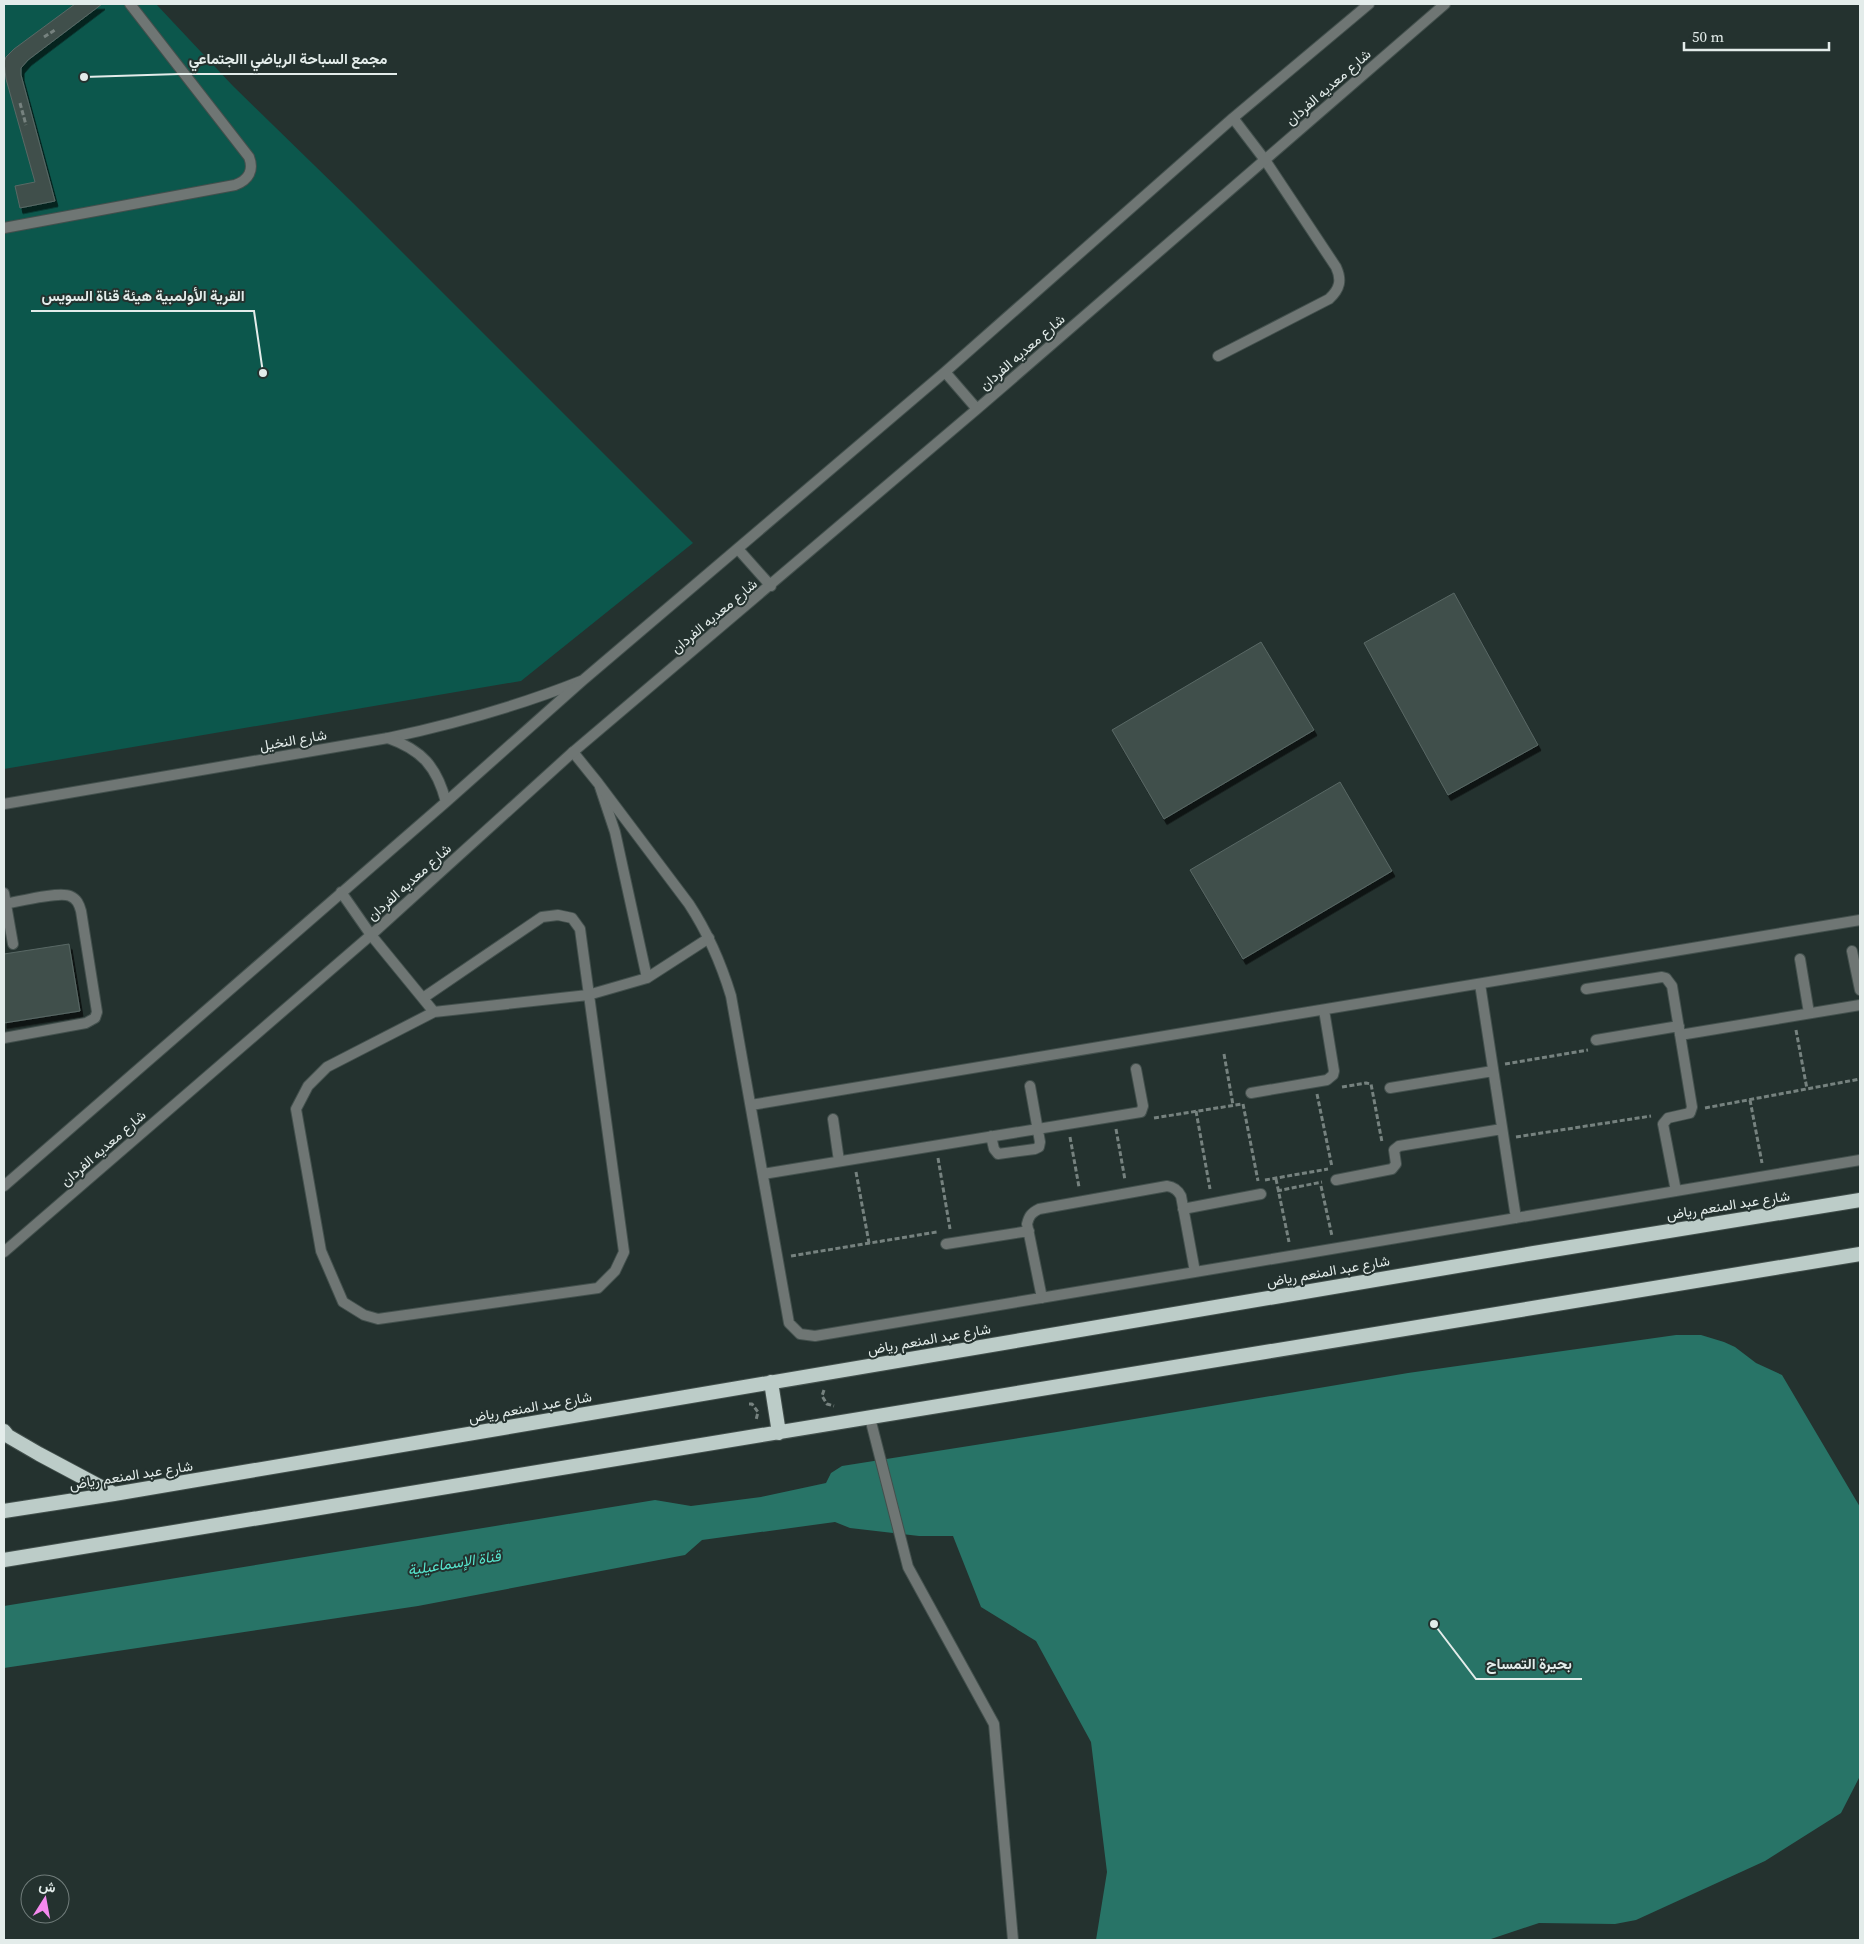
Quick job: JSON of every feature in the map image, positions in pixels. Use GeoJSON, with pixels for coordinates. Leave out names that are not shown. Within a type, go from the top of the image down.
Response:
{"type":"FeatureCollection","features":[{"type":"Feature","properties":{"kind":"highway","name":"شارع عبد المنعم رياض"},"geometry":{"type":"LineString","coordinates":[[4,1511],[1860,1200]]}},
{"type":"Feature","properties":{"kind":"highway"},"geometry":{"type":"LineString","coordinates":[[4,1560],[1860,1254]]}},
{"type":"Feature","properties":{"kind":"highway"},"geometry":{"type":"LineString","coordinates":[[771,1382],[779,1433]]}},
{"type":"Feature","properties":{"kind":"highway"},"geometry":{"type":"LineString","coordinates":[[4,1431],[8,1436],[39,1454],[114,1494]]}},
{"type":"Feature","properties":{"kind":"street"},"geometry":{"type":"LineString","coordinates":[[4,228],[235,185],[248,177],[252,164],[249,157],[130,4]]}},
{"type":"Feature","properties":{"kind":"street"},"geometry":{"type":"LineString","coordinates":[[4,1186],[446,802],[582,681],[944,372],[1233,118],[1369,4]]}},
{"type":"Feature","properties":{"kind":"street","name":"شارع معديه الفردان"},"geometry":{"type":"LineString","coordinates":[[4,1252],[371,935],[573,752],[771,586],[1445,4]]}},
{"type":"Feature","properties":{"kind":"street"},"geometry":{"type":"LineString","coordinates":[[1218,356],[1329,298],[1336,292],[1340,284],[1336,267],[1265,160],[1233,118]]}},
{"type":"Feature","properties":{"kind":"street"},"geometry":{"type":"LineString","coordinates":[[944,372],[977,409]]}},
{"type":"Feature","properties":{"kind":"street"},"geometry":{"type":"LineString","coordinates":[[738,549],[771,586]]}},
{"type":"Feature","properties":{"kind":"street","name":"شارع النخيل"},"geometry":{"type":"LineString","coordinates":[[4,804],[438,728],[487,715],[582,681]]}},
{"type":"Feature","properties":{"kind":"street"},"geometry":{"type":"LineString","coordinates":[[388,738],[405,744],[427,761],[442,784],[446,802]]}},
{"type":"Feature","properties":{"kind":"street"},"geometry":{"type":"LineString","coordinates":[[573,752],[678,887],[700,920],[718,957],[731,996],[789,1324],[800,1334],[807,1336],[1042,1298],[1860,1160]]}},
{"type":"Feature","properties":{"kind":"street"},"geometry":{"type":"LineString","coordinates":[[598,783],[615,832],[647,978]]}},
{"type":"Feature","properties":{"kind":"street"},"geometry":{"type":"LineString","coordinates":[[341,892],[371,935],[434,1012]]}},
{"type":"Feature","properties":{"kind":"street"},"geometry":{"type":"LineString","coordinates":[[4,1038],[86,1023],[95,1018],[97,1012],[81,911],[76,900],[71,896],[59,894],[4,900],[13,944]]}},
{"type":"Feature","properties":{"kind":"street"},"geometry":{"type":"LineString","coordinates":[[423,998],[542,917],[558,915],[572,918],[580,929],[588,995],[624,1252],[615,1271],[598,1288],[378,1319],[364,1315],[344,1302],[321,1251],[296,1108],[308,1086],[326,1067],[434,1012],[588,995],[647,978],[709,938]]}},
{"type":"Feature","properties":{"kind":"street"},"geometry":{"type":"LineString","coordinates":[[751,1105],[1860,920]]}},
{"type":"Feature","properties":{"kind":"street"},"geometry":{"type":"LineString","coordinates":[[1852,951],[1860,990]]}},
{"type":"Feature","properties":{"kind":"street"},"geometry":{"type":"LineString","coordinates":[[1800,959],[1809,1013]]}},
{"type":"Feature","properties":{"kind":"street"},"geometry":{"type":"LineString","coordinates":[[1586,989],[1658,977],[1666,978],[1672,986],[1692,1111],[1664,1120],[1662,1128],[1676,1191]]}},
{"type":"Feature","properties":{"kind":"street"},"geometry":{"type":"LineString","coordinates":[[1480,984],[1516,1218]]}},
{"type":"Feature","properties":{"kind":"street"},"geometry":{"type":"LineString","coordinates":[[1596,1040],[1793,1016],[1860,1005]]}},
{"type":"Feature","properties":{"kind":"street"},"geometry":{"type":"LineString","coordinates":[[1252,1098],[1327,1080],[1333,1075],[1334,1071],[1324,1010]]}},
{"type":"Feature","properties":{"kind":"street"},"geometry":{"type":"LineString","coordinates":[[763,1174],[1141,1112],[1143,1106],[1136,1069]]}},
{"type":"Feature","properties":{"kind":"street"},"geometry":{"type":"LineString","coordinates":[[1390,1088],[1493,1071]]}},
{"type":"Feature","properties":{"kind":"street"},"geometry":{"type":"LineString","coordinates":[[991,1136],[994,1149],[998,1154],[1035,1149],[1040,1145],[1030,1086]]}},
{"type":"Feature","properties":{"kind":"street"},"geometry":{"type":"LineString","coordinates":[[832,1120],[840,1161]]}},
{"type":"Feature","properties":{"kind":"street"},"geometry":{"type":"LineString","coordinates":[[1336,1180],[1392,1169],[1396,1164],[1394,1150],[1399,1146],[1503,1134]]}},
{"type":"Feature","properties":{"kind":"street"},"geometry":{"type":"LineString","coordinates":[[1042,1298],[1027,1224],[1028,1217],[1033,1212],[1167,1186],[1173,1187],[1181,1196],[1195,1272]]}},
{"type":"Feature","properties":{"kind":"street"},"geometry":{"type":"LineString","coordinates":[[1183,1209],[1261,1194]]}},
{"type":"Feature","properties":{"kind":"street"},"geometry":{"type":"LineString","coordinates":[[946,1244],[1029,1231]]}},
{"type":"Feature","properties":{"kind":"street"},"geometry":{"type":"LineString","coordinates":[[870,1418],[908,1567],[994,1724],[1013,1940]]}},
{"type":"Feature","properties":{"kind":"path"},"geometry":{"type":"LineString","coordinates":[[44,37],[55,30]]}},
{"type":"Feature","properties":{"kind":"path"},"geometry":{"type":"LineString","coordinates":[[20,103],[26,125]]}},
{"type":"Feature","properties":{"kind":"path"},"geometry":{"type":"LineString","coordinates":[[1793,1016],[1807,1089]]}},
{"type":"Feature","properties":{"kind":"path"},"geometry":{"type":"LineString","coordinates":[[1224,1054],[1233,1105]]}},
{"type":"Feature","properties":{"kind":"path"},"geometry":{"type":"LineString","coordinates":[[1692,1111],[1860,1078]]}},
{"type":"Feature","properties":{"kind":"path"},"geometry":{"type":"LineString","coordinates":[[1339,1088],[1366,1083],[1372,1084],[1385,1157],[1394,1155]]}},
{"type":"Feature","properties":{"kind":"path"},"geometry":{"type":"LineString","coordinates":[[1324,1090],[1316,1091],[1332,1168]]}},
{"type":"Feature","properties":{"kind":"path"},"geometry":{"type":"LineString","coordinates":[[1141,1112],[1149,1118],[1233,1105],[1243,1103],[1252,1098]]}},
{"type":"Feature","properties":{"kind":"path"},"geometry":{"type":"LineString","coordinates":[[1750,1100],[1764,1176]]}},
{"type":"Feature","properties":{"kind":"path"},"geometry":{"type":"LineString","coordinates":[[1243,1103],[1258,1182]]}},
{"type":"Feature","properties":{"kind":"path"},"geometry":{"type":"LineString","coordinates":[[1196,1111],[1210,1191],[1220,1189]]}},
{"type":"Feature","properties":{"kind":"path"},"geometry":{"type":"LineString","coordinates":[[1114,1116],[1128,1193]]}},
{"type":"Feature","properties":{"kind":"path"},"geometry":{"type":"LineString","coordinates":[[1503,1134],[1650,1116],[1664,1120]]}},
{"type":"Feature","properties":{"kind":"path"},"geometry":{"type":"LineString","coordinates":[[1067,1124],[1081,1202]]}},
{"type":"Feature","properties":{"kind":"path"},"geometry":{"type":"LineString","coordinates":[[936,1145],[950,1230]]}},
{"type":"Feature","properties":{"kind":"path"},"geometry":{"type":"LineString","coordinates":[[854,1159],[869,1243]]}},
{"type":"Feature","properties":{"kind":"path"},"geometry":{"type":"LineString","coordinates":[[1248,1184],[1341,1166]]}},
{"type":"Feature","properties":{"kind":"path"},"geometry":{"type":"LineString","coordinates":[[1318,1170],[1335,1249]]}},
{"type":"Feature","properties":{"kind":"path"},"geometry":{"type":"LineString","coordinates":[[1276,1178],[1292,1256]]}},
{"type":"Feature","properties":{"kind":"path"},"geometry":{"type":"LineString","coordinates":[[1261,1194],[1336,1180]]}},
{"type":"Feature","properties":{"kind":"path"},"geometry":{"type":"LineString","coordinates":[[778,1258],[960,1228]]}},
{"type":"Feature","properties":{"kind":"path"},"geometry":{"type":"LineString","coordinates":[[742,1404],[752,1404],[758,1412],[756,1421],[751,1423]]}},
{"type":"Feature","properties":{"kind":"shaded area"},"geometry":{"type":"Polygon","coordinates":[[[4,4],[156,4],[233,86],[353,203],[693,543],[521,681],[4,769],[4,4]]]}},
{"type":"Feature","properties":{"kind":"water","name":"قناة الإسماعيلية"},"geometry":{"type":"Polygon","coordinates":[[[1676,1335],[1701,1335],[1724,1342],[1735,1347],[1756,1363],[1782,1375],[1860,1507],[1860,1776],[1841,1813],[1765,1861],[1636,1920],[1615,1924],[1539,1923],[1488,1940],[1096,1940],[1107,1872],[1091,1742],[1036,1641],[981,1607],[953,1536],[919,1536],[850,1528],[835,1522],[702,1540],[685,1555],[418,1606],[4,1668],[4,1606],[655,1500],[691,1506],[761,1497],[826,1483],[831,1473],[842,1466],[1408,1373],[1676,1335]]]}},
{"type":"Feature","properties":{"kind":"building"},"geometry":{"type":"Polygon","coordinates":[[[75,4],[102,4],[28,60],[21,68],[21,75],[55,201],[20,208],[15,186],[35,182],[6,79],[4,62],[14,49],[75,4]]]}},
{"type":"Feature","properties":{"kind":"building"},"geometry":{"type":"Polygon","coordinates":[[[1454,593],[1538,745],[1448,795],[1364,643],[1454,593]]]}},
{"type":"Feature","properties":{"kind":"building"},"geometry":{"type":"Polygon","coordinates":[[[1261,642],[1314,730],[1164,819],[1112,730],[1261,642]]]}},
{"type":"Feature","properties":{"kind":"building"},"geometry":{"type":"Polygon","coordinates":[[[1340,782],[1392,871],[1243,959],[1190,870],[1340,782]]]}},
{"type":"Feature","properties":{"kind":"building"},"geometry":{"type":"Polygon","coordinates":[[[69,944],[80,1011],[4,1023],[4,954],[69,944]]]}},
{"type":"Feature","properties":{"kind":"place","name":"مجمع السباحة الرياضي االجتماعي"},"geometry":{"type":"Point","coordinates":[84,77]}},
{"type":"Feature","properties":{"kind":"place","name":"القرية الأولمبية هيئة قناة السويس"},"geometry":{"type":"Point","coordinates":[263,373]}},
{"type":"Feature","properties":{"kind":"place","name":"بحيرة التمساح"},"geometry":{"type":"Point","coordinates":[1434,1624]}}]}
